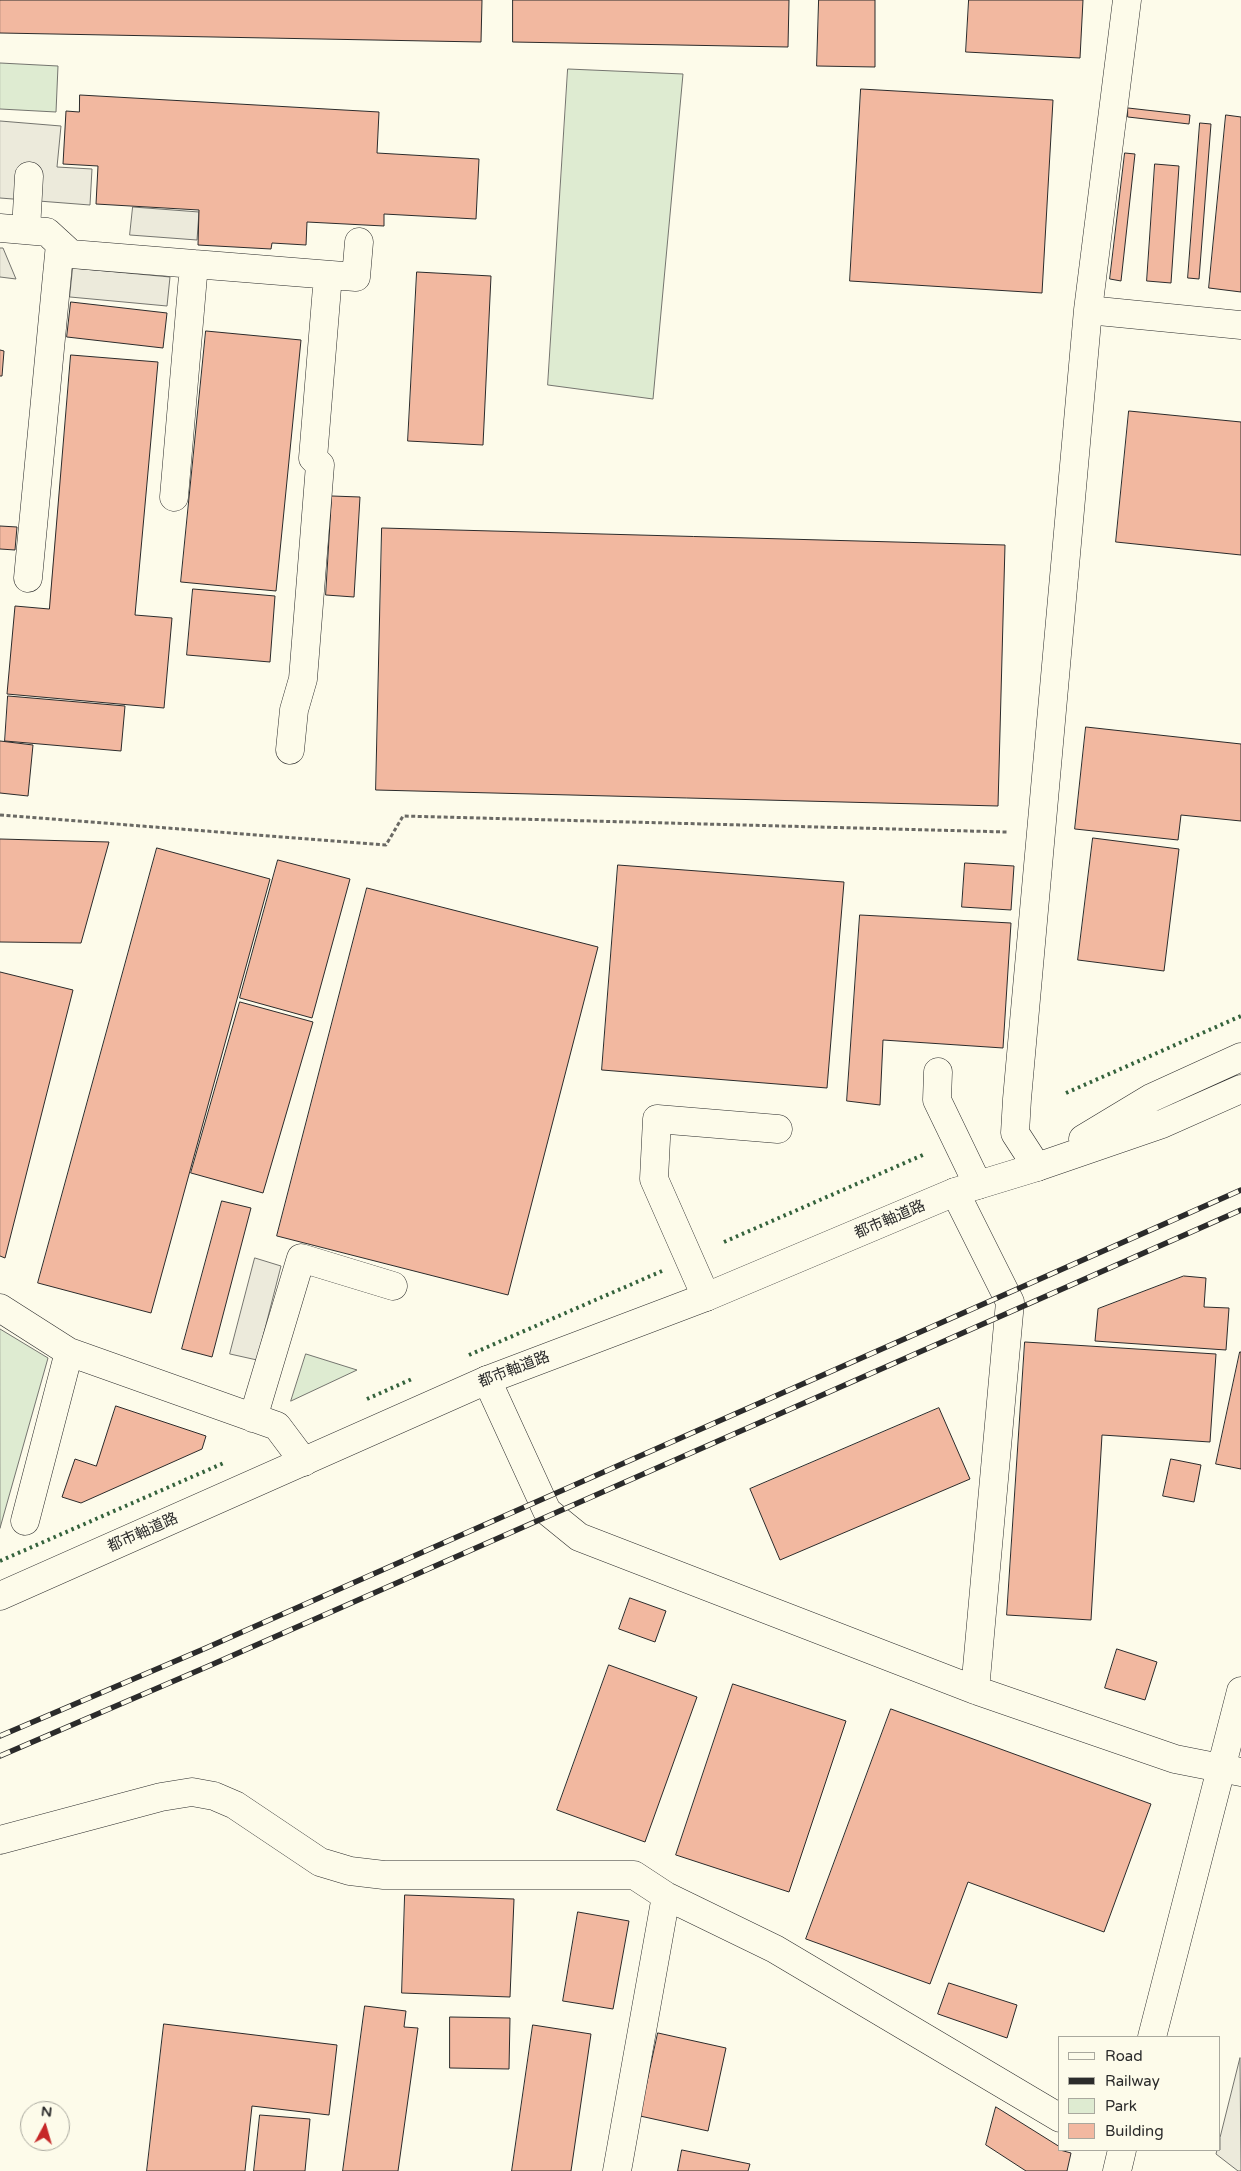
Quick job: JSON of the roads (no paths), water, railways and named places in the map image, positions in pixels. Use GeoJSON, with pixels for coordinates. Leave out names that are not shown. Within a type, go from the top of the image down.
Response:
{"type":"FeatureCollection","features":[{"type":"Feature","properties":{"kind":"street"},"geometry":{"type":"LineString","coordinates":[[1036,1167],[1015,1132],[1088,310],[1127,0]]}},
{"type":"Feature","properties":{"kind":"street"},"geometry":{"type":"LineString","coordinates":[[29,176],[13,229],[46,232],[71,254],[356,277],[359,242]]}},
{"type":"Feature","properties":{"kind":"street"},"geometry":{"type":"LineString","coordinates":[[28,578],[60,244]]}},
{"type":"Feature","properties":{"kind":"street"},"geometry":{"type":"LineString","coordinates":[[174,496],[194,264]]}},
{"type":"Feature","properties":{"kind":"street"},"geometry":{"type":"LineString","coordinates":[[290,750],[294,710],[303,680],[320,465],[313,458],[328,275]]}},
{"type":"Feature","properties":{"kind":"street"},"geometry":{"type":"LineString","coordinates":[[1088,310],[1241,325]]}},
{"type":"Feature","properties":{"kind":"street","name":"都市軸道路"},"geometry":{"type":"LineString","coordinates":[[1036,1167],[1151,1098],[1241,1057]]}},
{"type":"Feature","properties":{"kind":"street"},"geometry":{"type":"LineString","coordinates":[[938,1072],[937,1100],[967,1189],[1010,1302],[976,1690]]}},
{"type":"Feature","properties":{"kind":"street","name":"都市軸道路"},"geometry":{"type":"LineString","coordinates":[[0,1596],[487,1380],[706,1297],[967,1189],[1162,1124],[1241,1089]]}},
{"type":"Feature","properties":{"kind":"street"},"geometry":{"type":"LineString","coordinates":[[706,1297],[654,1179],[657,1119],[778,1129]]}},
{"type":"Feature","properties":{"kind":"street"},"geometry":{"type":"LineString","coordinates":[[253,1418],[301,1258],[393,1286]]}},
{"type":"Feature","properties":{"kind":"street"},"geometry":{"type":"LineString","coordinates":[[0,1308],[69,1352],[277,1426],[304,1462]]}},
{"type":"Feature","properties":{"kind":"street"},"geometry":{"type":"LineString","coordinates":[[25,1521],[69,1352]]}},
{"type":"Feature","properties":{"kind":"street"},"geometry":{"type":"LineString","coordinates":[[487,1380],[547,1510],[579,1537],[976,1690],[1175,1758],[1230,1770]]}},
{"type":"Feature","properties":{"kind":"street"},"geometry":{"type":"LineString","coordinates":[[1152,2036],[1230,1770],[1241,1691]]}},
{"type":"Feature","properties":{"kind":"street"},"geometry":{"type":"LineString","coordinates":[[0,1840],[161,1797],[192,1792],[214,1796],[235,1805],[320,1862],[350,1871],[384,1875],[634,1875],[666,1896],[775,1948],[1058,2117]]}},
{"type":"Feature","properties":{"kind":"street"},"geometry":{"type":"LineString","coordinates":[[617,2171],[666,1896]]}},
{"type":"Feature","properties":{"kind":"street"},"geometry":{"type":"LineString","coordinates":[[1118,2171],[1122,2151]]}},
{"type":"Feature","properties":{"kind":"railway"},"geometry":{"type":"LineString","coordinates":[[0,1736],[206,1648],[1241,1190]]}},
{"type":"Feature","properties":{"kind":"railway"},"geometry":{"type":"LineString","coordinates":[[0,1756],[211,1665],[1241,1210]]}}]}
